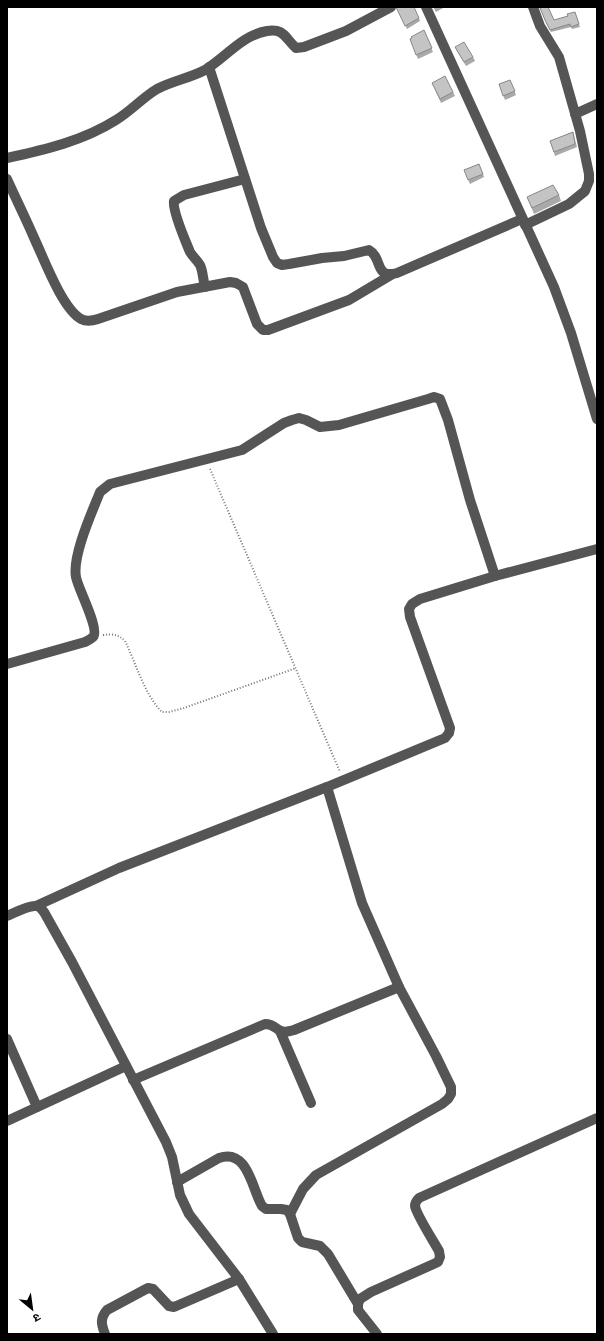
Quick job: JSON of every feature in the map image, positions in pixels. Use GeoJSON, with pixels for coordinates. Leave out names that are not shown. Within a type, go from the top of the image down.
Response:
{"type":"FeatureCollection","features":[{"type":"Feature","properties":{"kind":"street"},"geometry":{"type":"LineString","coordinates":[[7,158],[46,149],[95,132],[123,116],[158,89],[173,81],[198,73],[209,67],[241,42],[261,33],[268,31],[279,32],[284,34],[296,48],[304,47],[346,31],[391,7]]}},
{"type":"Feature","properties":{"kind":"street"},"geometry":{"type":"LineString","coordinates":[[426,7],[554,287],[587,381],[597,419]]}},
{"type":"Feature","properties":{"kind":"street"},"geometry":{"type":"LineString","coordinates":[[7,179],[58,289],[71,309],[81,319],[90,321],[177,292],[230,282],[240,284],[245,290],[257,324],[263,330],[268,330],[343,302],[390,275],[569,204],[578,198],[588,187],[589,174],[575,114],[559,57],[540,26],[533,7]]}},
{"type":"Feature","properties":{"kind":"street"},"geometry":{"type":"LineString","coordinates":[[209,67],[264,237],[277,263],[282,265],[344,256],[369,250],[373,252],[382,271],[390,275]]}},
{"type":"Feature","properties":{"kind":"street"},"geometry":{"type":"LineString","coordinates":[[575,114],[597,104]]}},
{"type":"Feature","properties":{"kind":"street"},"geometry":{"type":"LineString","coordinates":[[205,287],[199,264],[190,253],[175,212],[173,205],[174,201],[184,195],[246,179]]}},
{"type":"Feature","properties":{"kind":"street"},"geometry":{"type":"LineString","coordinates":[[7,664],[85,642],[93,637],[95,632],[93,624],[75,576],[75,568],[83,535],[100,492],[110,484],[242,450],[284,423],[299,418],[320,427],[329,427],[428,399],[440,399],[448,420],[470,500],[495,576]]}},
{"type":"Feature","properties":{"kind":"street"},"geometry":{"type":"LineString","coordinates":[[7,916],[28,907],[36,906],[119,868],[327,787],[445,738],[449,733],[450,728],[414,630],[409,609],[412,604],[420,599],[495,576],[597,549]]}},
{"type":"Feature","properties":{"kind":"street"},"geometry":{"type":"LineString","coordinates":[[290,1214],[303,1189],[316,1175],[442,1104],[451,1094],[451,1087],[399,987],[360,898],[327,787]]}},
{"type":"Feature","properties":{"kind":"street"},"geometry":{"type":"LineString","coordinates":[[36,906],[40,908],[51,923],[166,1142],[172,1157],[180,1195],[189,1214],[239,1279],[273,1334]]}},
{"type":"Feature","properties":{"kind":"street"},"geometry":{"type":"LineString","coordinates":[[133,1080],[265,1024],[271,1024],[285,1033],[399,987]]}},
{"type":"Feature","properties":{"kind":"street"},"geometry":{"type":"LineString","coordinates":[[280,1031],[312,1103]]}},
{"type":"Feature","properties":{"kind":"street"},"geometry":{"type":"LineString","coordinates":[[7,1039],[38,1107]]}},
{"type":"Feature","properties":{"kind":"street"},"geometry":{"type":"LineString","coordinates":[[7,1121],[126,1066]]}},
{"type":"Feature","properties":{"kind":"street"},"geometry":{"type":"LineString","coordinates":[[377,1334],[358,1310],[360,1299],[371,1292],[438,1262],[440,1257],[439,1251],[415,1206],[419,1198],[597,1118]]}},
{"type":"Feature","properties":{"kind":"street"},"geometry":{"type":"LineString","coordinates":[[177,1182],[219,1158],[232,1156],[238,1159],[247,1170],[262,1206],[271,1210],[287,1210],[290,1214],[298,1238],[302,1242],[320,1246],[328,1254],[358,1304]]}},
{"type":"Feature","properties":{"kind":"street"},"geometry":{"type":"LineString","coordinates":[[105,1334],[101,1321],[107,1310],[148,1288],[153,1289],[169,1306],[174,1307],[239,1279]]}},
{"type":"Feature","properties":{"kind":"path"},"geometry":{"type":"LineString","coordinates":[[206,460],[343,780]]}},
{"type":"Feature","properties":{"kind":"path"},"geometry":{"type":"LineString","coordinates":[[93,637],[112,634],[120,635],[125,641],[150,697],[162,712],[184,708],[296,668]]}},
{"type":"Feature","properties":{"kind":"building"},"geometry":{"type":"Polygon","coordinates":[[[396,7],[414,7],[419,18],[405,26],[396,7]]]}},
{"type":"Feature","properties":{"kind":"building"},"geometry":{"type":"Polygon","coordinates":[[[548,7],[554,20],[568,16],[567,14],[575,12],[579,24],[571,27],[570,24],[550,30],[540,8],[548,7]]]}},
{"type":"Feature","properties":{"kind":"building"},"geometry":{"type":"Polygon","coordinates":[[[424,30],[432,48],[416,55],[410,39],[424,30]]]}},
{"type":"Feature","properties":{"kind":"building"},"geometry":{"type":"Polygon","coordinates":[[[464,42],[473,57],[464,62],[455,47],[464,42]]]}},
{"type":"Feature","properties":{"kind":"building"},"geometry":{"type":"Polygon","coordinates":[[[445,76],[453,92],[440,99],[432,83],[445,76]]]}},
{"type":"Feature","properties":{"kind":"building"},"geometry":{"type":"Polygon","coordinates":[[[510,80],[515,91],[503,96],[499,84],[510,80]]]}},
{"type":"Feature","properties":{"kind":"building"},"geometry":{"type":"Polygon","coordinates":[[[573,132],[575,144],[554,152],[550,141],[573,132]]]}},
{"type":"Feature","properties":{"kind":"building"},"geometry":{"type":"Polygon","coordinates":[[[479,164],[483,174],[468,180],[464,170],[479,164]]]}},
{"type":"Feature","properties":{"kind":"building"},"geometry":{"type":"Polygon","coordinates":[[[553,185],[559,195],[532,208],[527,197],[553,185]]]}}]}
